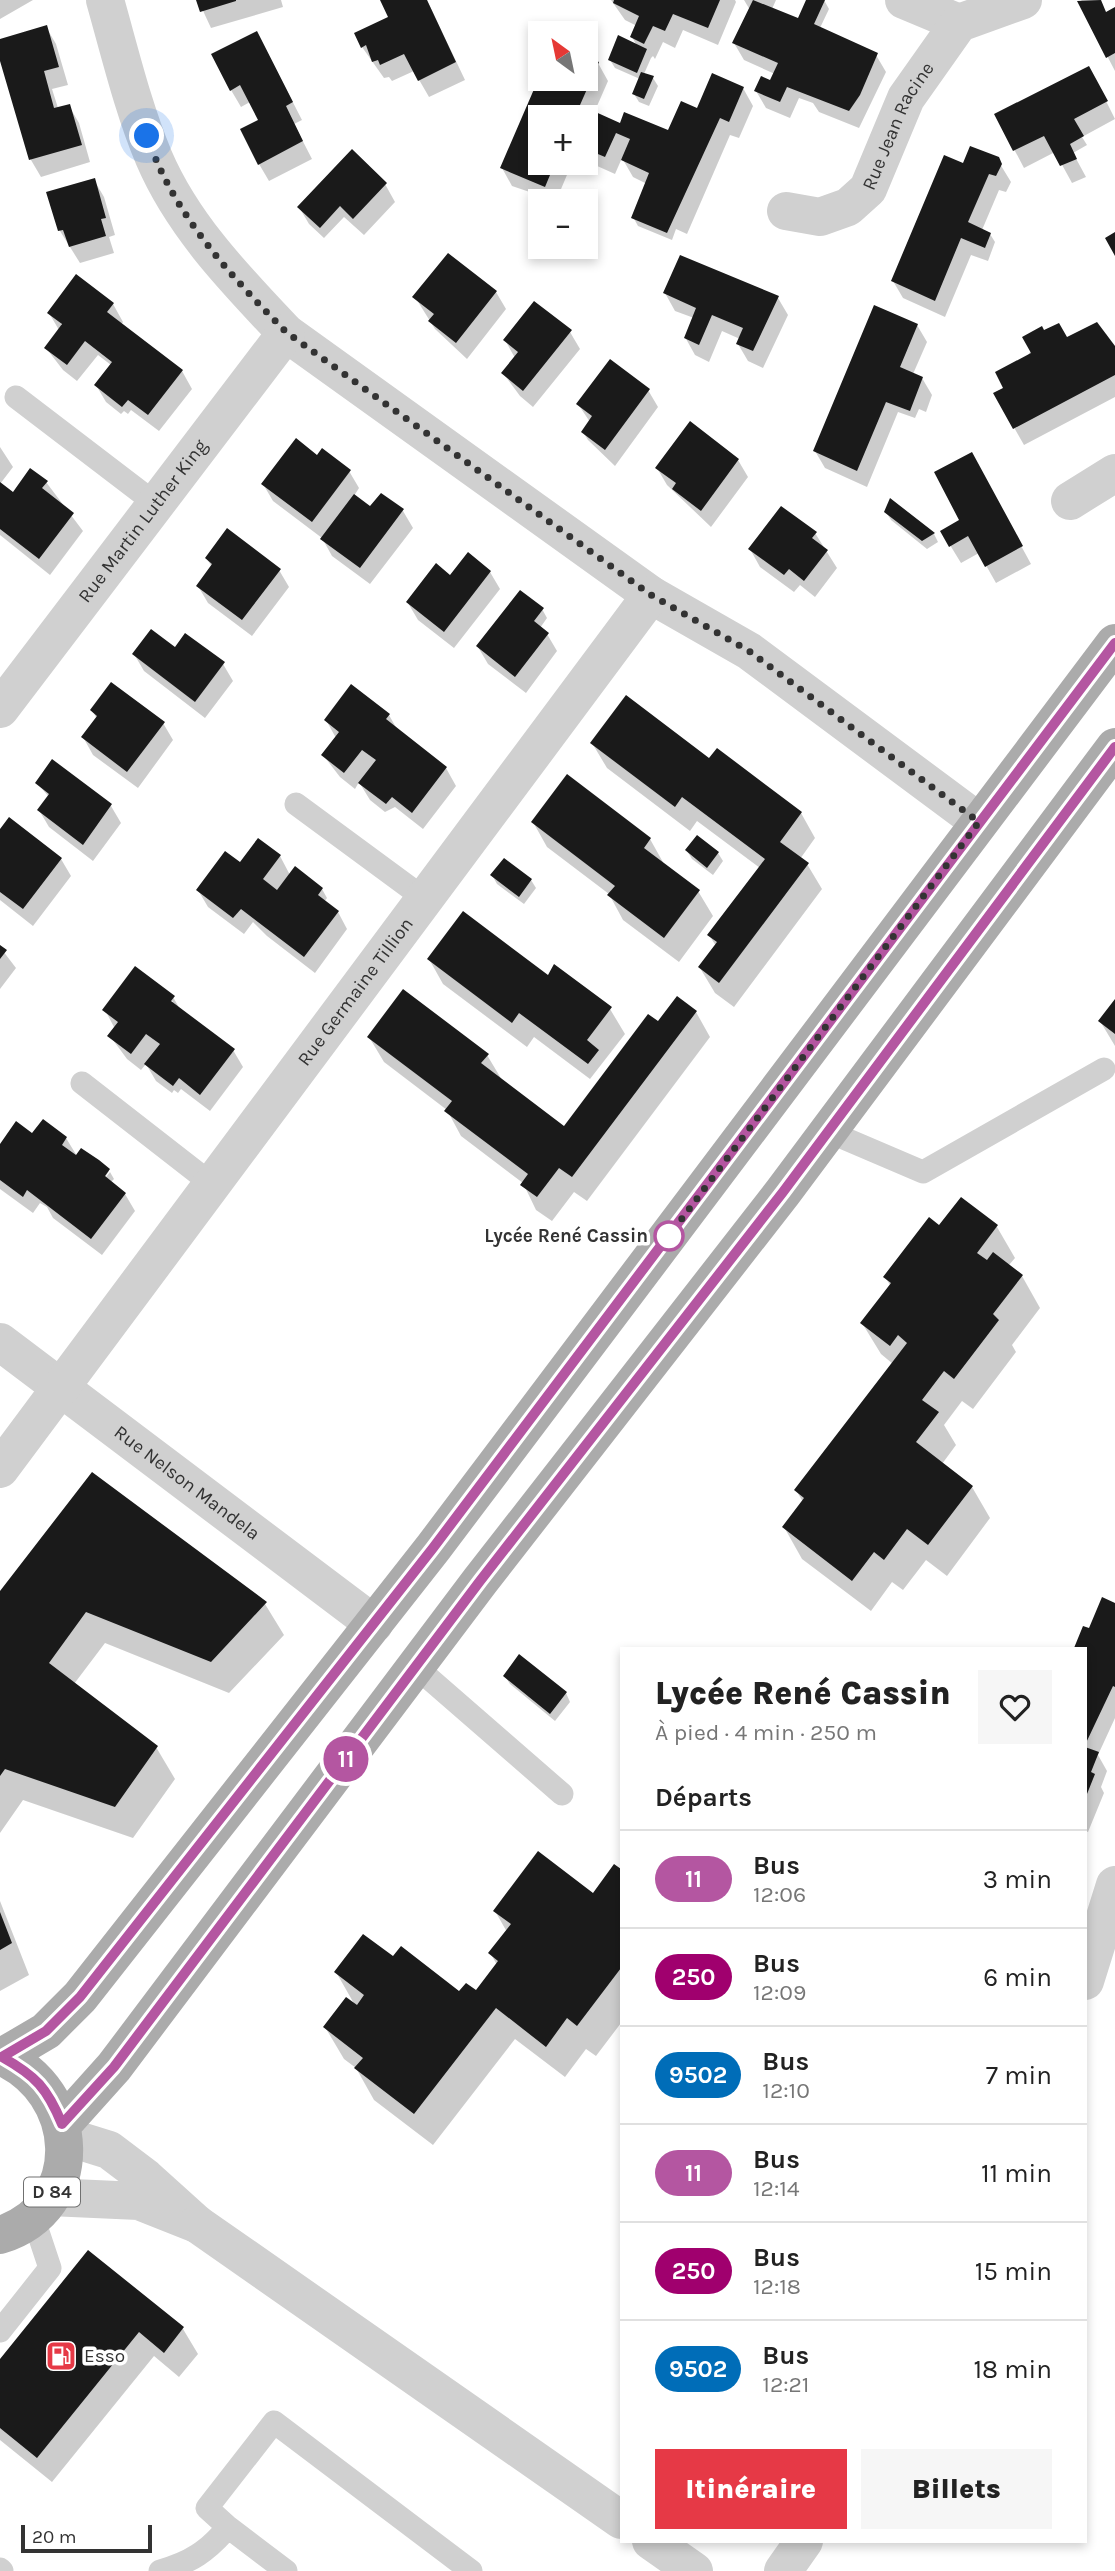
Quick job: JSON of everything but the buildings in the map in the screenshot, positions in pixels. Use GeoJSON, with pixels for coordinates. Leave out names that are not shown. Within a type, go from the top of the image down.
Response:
{"type":"FeatureCollection","features":[{"type":"Feature","properties":{"kind":"main road"},"geometry":{"type":"LineString","coordinates":[[63,2130],[50,2095],[37,2080],[1,2056],[46,2031],[80,1997],[374,1624],[728,1160],[1115,642]]}},
{"type":"Feature","properties":{"kind":"main road"},"geometry":{"type":"LineString","coordinates":[[63,2130],[114,2067],[416,1667],[827,1131],[1115,747]]}},
{"type":"Feature","properties":{"kind":"main road","name":"D 84"},"geometry":{"type":"LineString","coordinates":[[0,2235],[41,2207],[64,2157],[63,2130]]}},
{"type":"Feature","properties":{"kind":"street"},"geometry":{"type":"LineString","coordinates":[[104,0],[155,159],[187,218],[234,279],[286,332],[651,595],[749,651],[979,822]]}},
{"type":"Feature","properties":{"kind":"street"},"geometry":{"type":"LineString","coordinates":[[904,0],[959,23],[1023,0]]}},
{"type":"Feature","properties":{"kind":"street","name":"Rue Jean Racine"},"geometry":{"type":"LineString","coordinates":[[786,211],[820,217],[848,206],[868,189],[906,99],[959,23]]}},
{"type":"Feature","properties":{"kind":"street","name":"Rue Martin Luther King"},"geometry":{"type":"LineString","coordinates":[[0,709],[286,332]]}},
{"type":"Feature","properties":{"kind":"street"},"geometry":{"type":"LineString","coordinates":[[1070,501],[1115,473]]}},
{"type":"Feature","properties":{"kind":"street","name":"Rue Germaine Tillion"},"geometry":{"type":"LineString","coordinates":[[0,1469],[651,595]]}},
{"type":"Feature","properties":{"kind":"street","name":"Rue Nelson Mandela"},"geometry":{"type":"LineString","coordinates":[[0,1342],[374,1624]]}},
{"type":"Feature","properties":{"kind":"street"},"geometry":{"type":"LineString","coordinates":[[1097,1968],[1115,1885]]}},
{"type":"Feature","properties":{"kind":"street"},"geometry":{"type":"LineString","coordinates":[[63,2130],[108,2150],[145,2178],[197,2224],[620,2519]]}},
{"type":"Feature","properties":{"kind":"street"},"geometry":{"type":"LineString","coordinates":[[41,2207],[139,2201],[197,2224]]}},
{"type":"Feature","properties":{"kind":"street"},"geometry":{"type":"LineString","coordinates":[[654,2543],[694,2571]]}},
{"type":"Feature","properties":{"kind":"street"},"geometry":{"type":"LineString","coordinates":[[783,2571],[803,2543]]}},
{"type":"Feature","properties":{"kind":"lane"},"geometry":{"type":"LineString","coordinates":[[16,397],[156,504]]}},
{"type":"Feature","properties":{"kind":"lane"},"geometry":{"type":"LineString","coordinates":[[296,804],[425,899]]}},
{"type":"Feature","properties":{"kind":"lane"},"geometry":{"type":"LineString","coordinates":[[827,1131],[923,1172],[1104,1069]]}},
{"type":"Feature","properties":{"kind":"lane"},"geometry":{"type":"LineString","coordinates":[[82,1083],[214,1185]]}},
{"type":"Feature","properties":{"kind":"lane"},"geometry":{"type":"LineString","coordinates":[[416,1667],[562,1794]]}},
{"type":"Feature","properties":{"kind":"lane"},"geometry":{"type":"LineString","coordinates":[[0,2331],[50,2268],[41,2207]]}},
{"type":"Feature","properties":{"kind":"lane"},"geometry":{"type":"LineString","coordinates":[[286,2571],[206,2508],[274,2421],[471,2571]]}},
{"type":"Feature","properties":{"kind":"lane"},"geometry":{"type":"LineString","coordinates":[[160,2571],[187,2564],[212,2546],[228,2527]]}},
{"type":"Feature","properties":{"kind":"bus line","name":"11"},"geometry":{"type":"LineString","coordinates":[[1115,643],[433,1548],[80,1997],[46,2031],[2,2057],[30,2072],[50,2095],[62,2124],[114,2067],[480,1581],[783,1192],[923,1000],[1115,747]]}},
{"type":"Feature","properties":{"kind":"place","name":"Lycée René Cassin"},"geometry":{"type":"Point","coordinates":[669,1236]}},
{"type":"Feature","properties":{"kind":"place","name":"Esso"},"geometry":{"type":"Point","coordinates":[61,2356]}},
{"type":"Feature","properties":{"kind":"route"},"geometry":{"type":"LineString","coordinates":[[147,136],[155,159],[187,218],[234,279],[286,332],[651,595],[749,651],[979,822],[669,1236]]}}]}
